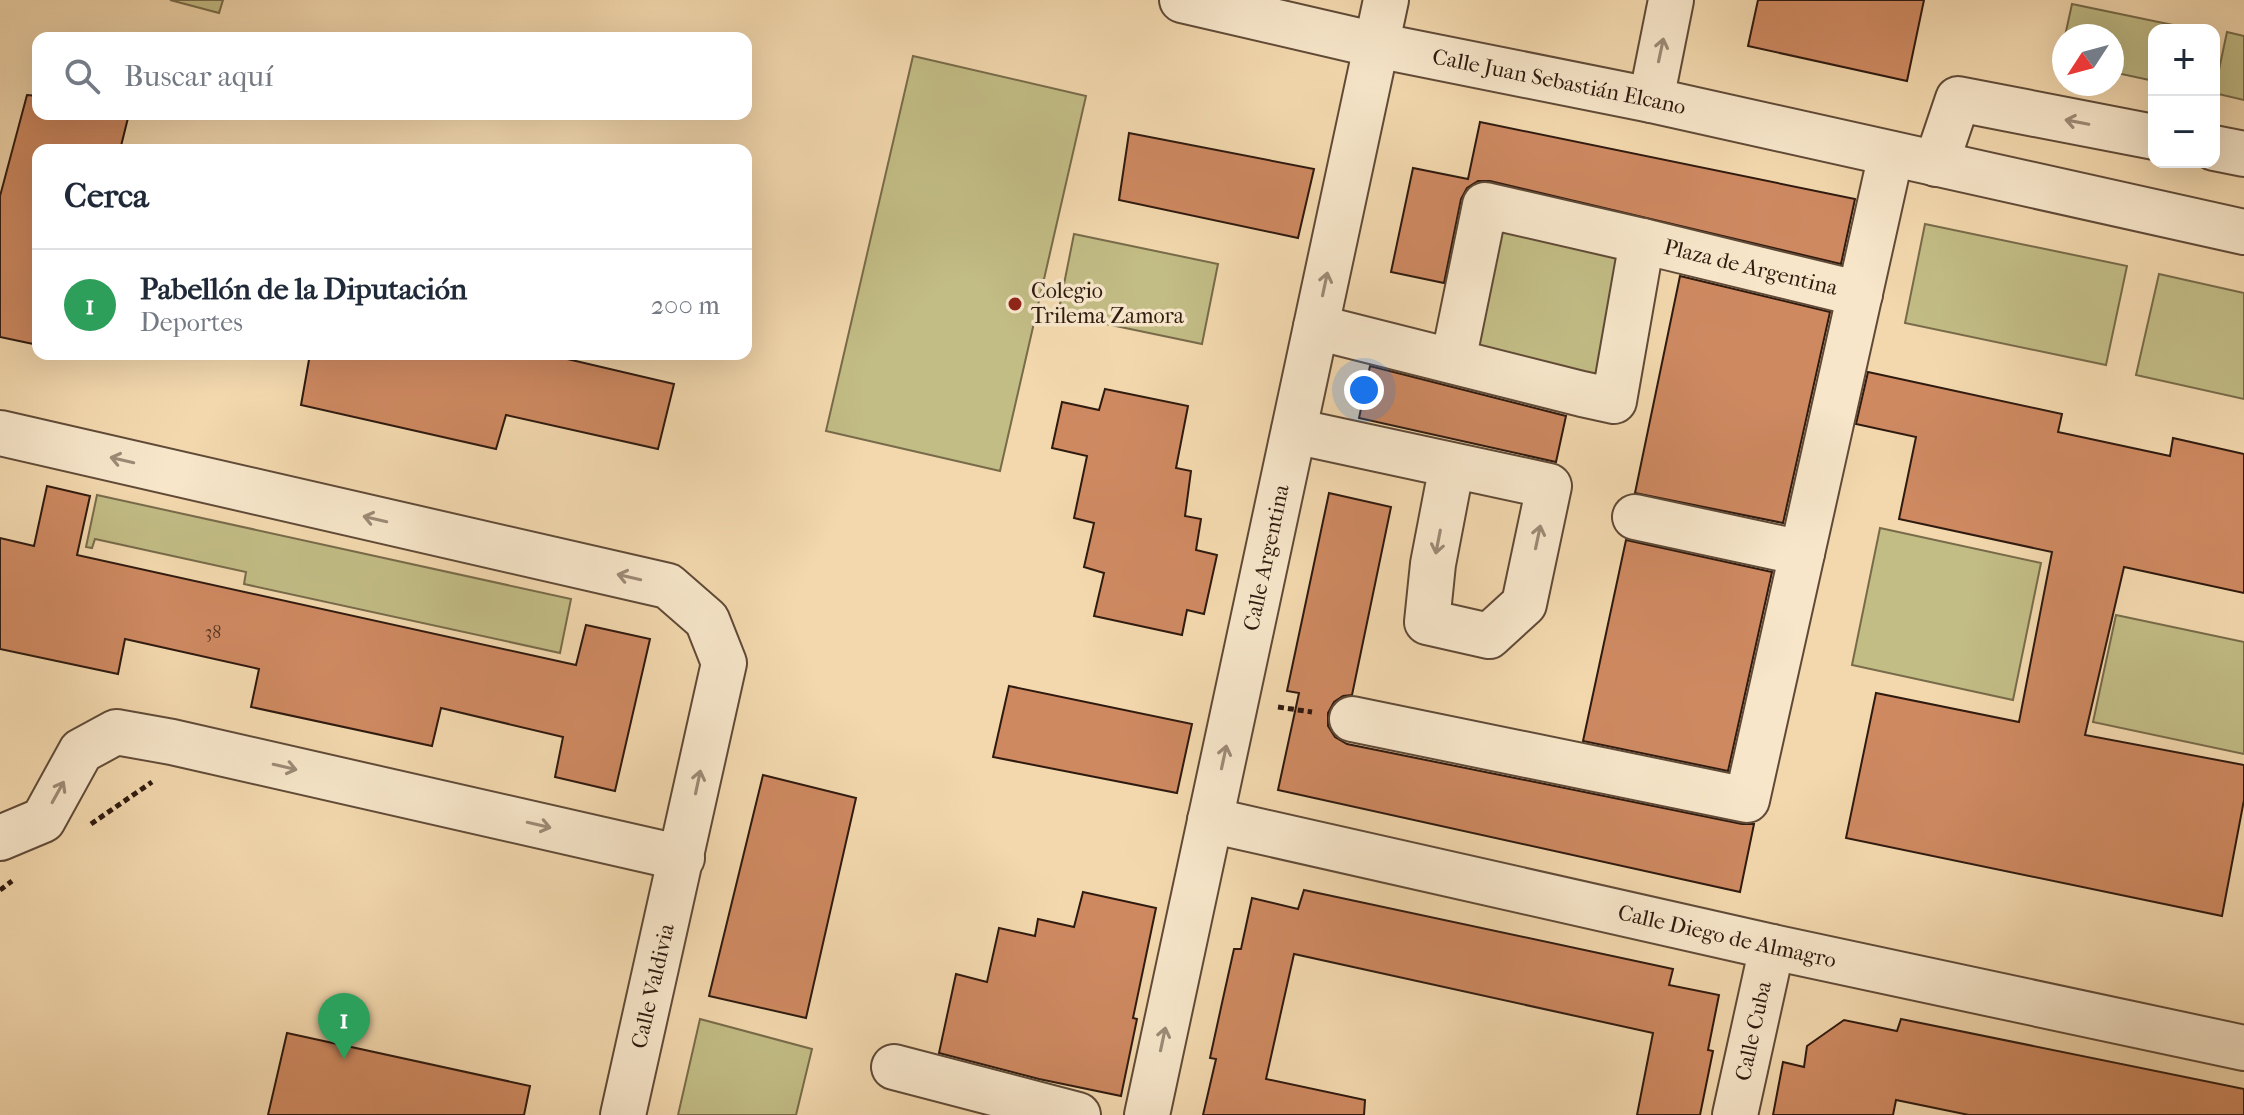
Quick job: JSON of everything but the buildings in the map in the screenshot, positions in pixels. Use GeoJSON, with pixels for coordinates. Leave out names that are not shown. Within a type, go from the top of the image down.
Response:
{"type":"FeatureCollection","features":[{"type":"Feature","properties":{"kind":"street","name":"Calle Juan Sebastián Elcano"},"geometry":{"type":"LineString","coordinates":[[1182,0],[1376,45],[1651,100],[2244,232]]}},
{"type":"Feature","properties":{"kind":"street","name":"Calle Argentina"},"geometry":{"type":"LineString","coordinates":[[1147,1115],[1386,0]]}},
{"type":"Feature","properties":{"kind":"street"},"geometry":{"type":"LineString","coordinates":[[1651,100],[1671,0]]}},
{"type":"Feature","properties":{"kind":"street"},"geometry":{"type":"LineString","coordinates":[[1936,164],[1958,99],[2148,136]]}},
{"type":"Feature","properties":{"kind":"street"},"geometry":{"type":"LineString","coordinates":[[2220,149],[2244,154]]}},
{"type":"Feature","properties":{"kind":"street"},"geometry":{"type":"LineString","coordinates":[[1352,719],[1747,800],[1891,154]]}},
{"type":"Feature","properties":{"kind":"street","name":"Plaza de Argentina"},"geometry":{"type":"LineString","coordinates":[[1453,361],[1485,205],[1860,294]]}},
{"type":"Feature","properties":{"kind":"street","name":"Plaza de Argentina"},"geometry":{"type":"LineString","coordinates":[[1316,327],[1614,401],[1642,241]]}},
{"type":"Feature","properties":{"kind":"street"},"geometry":{"type":"LineString","coordinates":[[1294,431],[1452,465]]}},
{"type":"Feature","properties":{"kind":"street","name":"Calle Valdivia"},"geometry":{"type":"LineString","coordinates":[[0,433],[668,586],[707,620],[724,663],[623,1115]]}},
{"type":"Feature","properties":{"kind":"street"},"geometry":{"type":"LineString","coordinates":[[1635,517],[1802,553]]}},
{"type":"Feature","properties":{"kind":"street"},"geometry":{"type":"LineString","coordinates":[[0,838],[43,820],[81,751],[116,732],[172,742],[682,858]]}},
{"type":"Feature","properties":{"kind":"street","name":"Calle Diego de Almagro"},"geometry":{"type":"LineString","coordinates":[[1210,820],[1772,947],[2244,1048]]}},
{"type":"Feature","properties":{"kind":"street","name":"Calle Cuba"},"geometry":{"type":"LineString","coordinates":[[1735,1115],[1772,947]]}},
{"type":"Feature","properties":{"kind":"street"},"geometry":{"type":"LineString","coordinates":[[894,1067],[1078,1115]]}},
{"type":"Feature","properties":{"kind":"path"},"geometry":{"type":"LineString","coordinates":[[1236,699],[1352,719]]}},
{"type":"Feature","properties":{"kind":"shaded area"},"geometry":{"type":"Polygon","coordinates":[[[170,0],[223,0],[219,13],[170,0]]]}},
{"type":"Feature","properties":{"kind":"shaded area"},"geometry":{"type":"Polygon","coordinates":[[[2072,4],[2168,24],[2148,24],[2148,80],[2124,75],[2124,24],[2068,24],[2072,4]]]}},
{"type":"Feature","properties":{"kind":"shaded area"},"geometry":{"type":"Polygon","coordinates":[[[2227,32],[2244,36],[2244,100],[2220,94],[2220,65],[2227,32]]]}},
{"type":"Feature","properties":{"kind":"shaded area"},"geometry":{"type":"Polygon","coordinates":[[[913,56],[1086,96],[1000,471],[826,431],[913,56]]]}},
{"type":"Feature","properties":{"kind":"shaded area"},"geometry":{"type":"Polygon","coordinates":[[[1925,224],[2127,266],[2106,365],[1905,323],[1925,224]]]}},
{"type":"Feature","properties":{"kind":"shaded area"},"geometry":{"type":"Polygon","coordinates":[[[1500,225],[1626,250],[1602,378],[1476,353],[1500,225]]]}},
{"type":"Feature","properties":{"kind":"shaded area"},"geometry":{"type":"Polygon","coordinates":[[[1074,234],[1218,264],[1202,344],[1058,314],[1074,234]]]}},
{"type":"Feature","properties":{"kind":"shaded area"},"geometry":{"type":"Polygon","coordinates":[[[2159,274],[2244,293],[2244,399],[2136,375],[2159,274]]]}},
{"type":"Feature","properties":{"kind":"shaded area"},"geometry":{"type":"Polygon","coordinates":[[[97,495],[571,599],[560,653],[244,584],[246,572],[95,539],[92,548],[86,547],[97,495]]]}},
{"type":"Feature","properties":{"kind":"shaded area"},"geometry":{"type":"Polygon","coordinates":[[[1880,528],[2041,563],[2013,700],[1852,665],[1880,528]]]}},
{"type":"Feature","properties":{"kind":"shaded area"},"geometry":{"type":"Polygon","coordinates":[[[2116,615],[2244,642],[2244,754],[2093,722],[2116,615]]]}},
{"type":"Feature","properties":{"kind":"shaded area"},"geometry":{"type":"Polygon","coordinates":[[[700,1019],[812,1049],[796,1115],[678,1115],[700,1019]]]}},
{"type":"Feature","properties":{"kind":"place","name":"Colegio Trilema Zamora"},"geometry":{"type":"Point","coordinates":[1015,304]}},
{"type":"Feature","properties":{"kind":"place","name":"Pabellón de la Diputación"},"geometry":{"type":"Point","coordinates":[344,1059]}}]}
